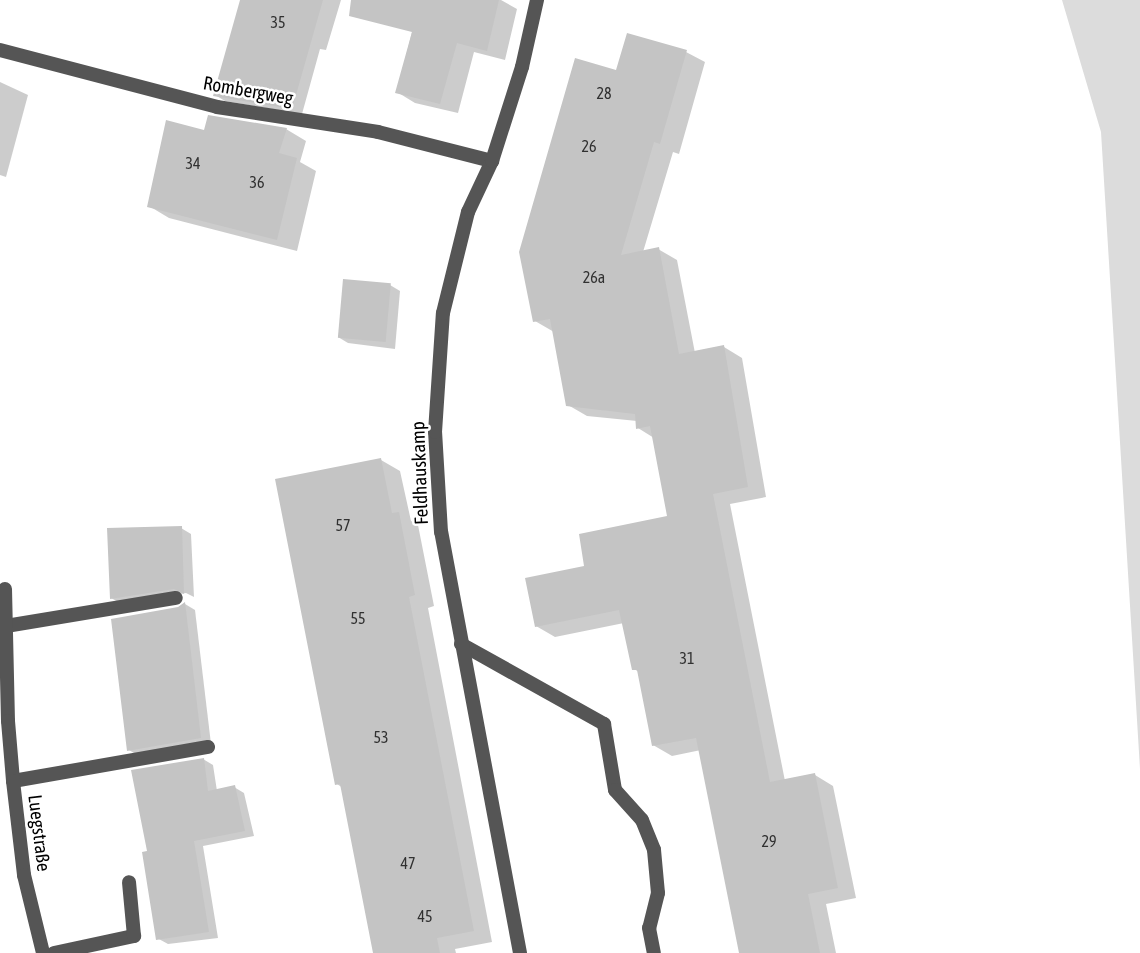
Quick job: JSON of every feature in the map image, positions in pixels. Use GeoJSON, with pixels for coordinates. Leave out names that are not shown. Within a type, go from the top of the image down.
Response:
{"type":"FeatureCollection","features":[{"type":"Feature","properties":{"kind":"street","name":"Feldhauskamp"},"geometry":{"type":"LineString","coordinates":[[520,953],[441,532],[435,432],[443,313],[468,212],[492,160],[522,67],[537,0]]}},
{"type":"Feature","properties":{"kind":"street","name":"Rombergweg"},"geometry":{"type":"LineString","coordinates":[[0,50],[217,107],[377,132],[492,160]]}},
{"type":"Feature","properties":{"kind":"street","name":"Luegstraße"},"geometry":{"type":"LineString","coordinates":[[5,589],[8,722],[13,781],[24,875],[43,953]]}},
{"type":"Feature","properties":{"kind":"street"},"geometry":{"type":"LineString","coordinates":[[6,626],[176,598]]}},
{"type":"Feature","properties":{"kind":"street"},"geometry":{"type":"LineString","coordinates":[[461,644],[604,724],[615,790],[642,820],[654,850],[658,893],[649,928],[654,953]]}},
{"type":"Feature","properties":{"kind":"street"},"geometry":{"type":"LineString","coordinates":[[13,781],[208,747]]}},
{"type":"Feature","properties":{"kind":"street"},"geometry":{"type":"LineString","coordinates":[[54,953],[134,936],[129,882]]}},
{"type":"Feature","properties":{"kind":"shaded area"},"geometry":{"type":"Polygon","coordinates":[[[1062,0],[1140,0],[1140,769],[1101,132],[1062,0]]]}},
{"type":"Feature","properties":{"kind":"building"},"geometry":{"type":"Polygon","coordinates":[[[240,0],[323,0],[292,109],[213,96],[240,0]]]}},
{"type":"Feature","properties":{"kind":"building"},"geometry":{"type":"Polygon","coordinates":[[[351,0],[499,0],[487,51],[457,43],[440,104],[395,93],[412,32],[349,16],[351,0]]]}},
{"type":"Feature","properties":{"kind":"building"},"geometry":{"type":"Polygon","coordinates":[[[627,33],[687,50],[660,144],[654,142],[621,255],[659,247],[679,354],[724,345],[748,487],[713,494],[770,782],[815,773],[838,888],[808,894],[820,953],[739,953],[696,738],[652,746],[637,670],[632,670],[619,610],[535,627],[525,578],[584,566],[579,534],[667,516],[650,426],[636,429],[635,414],[566,406],[550,319],[533,322],[519,252],[575,58],[616,70],[627,33]]]}},
{"type":"Feature","properties":{"kind":"building"},"geometry":{"type":"Polygon","coordinates":[[[208,115],[287,128],[279,153],[297,158],[277,240],[147,207],[166,120],[204,130],[208,115]]]}},
{"type":"Feature","properties":{"kind":"building"},"geometry":{"type":"Polygon","coordinates":[[[343,279],[391,283],[386,342],[338,338],[343,279]]]}},
{"type":"Feature","properties":{"kind":"building"},"geometry":{"type":"Polygon","coordinates":[[[381,458],[392,513],[399,512],[415,595],[409,597],[474,931],[437,938],[440,953],[373,953],[340,784],[335,785],[275,479],[381,458]]]}},
{"type":"Feature","properties":{"kind":"building"},"geometry":{"type":"Polygon","coordinates":[[[182,526],[184,594],[174,589],[110,599],[107,528],[182,526]]]}},
{"type":"Feature","properties":{"kind":"building"},"geometry":{"type":"Polygon","coordinates":[[[185,602],[201,738],[127,751],[111,619],[178,607],[185,602]]]}},
{"type":"Feature","properties":{"kind":"building"},"geometry":{"type":"Polygon","coordinates":[[[204,758],[208,791],[235,785],[245,831],[194,841],[209,932],[156,940],[142,852],[147,851],[131,770],[204,758]]]}}]}
